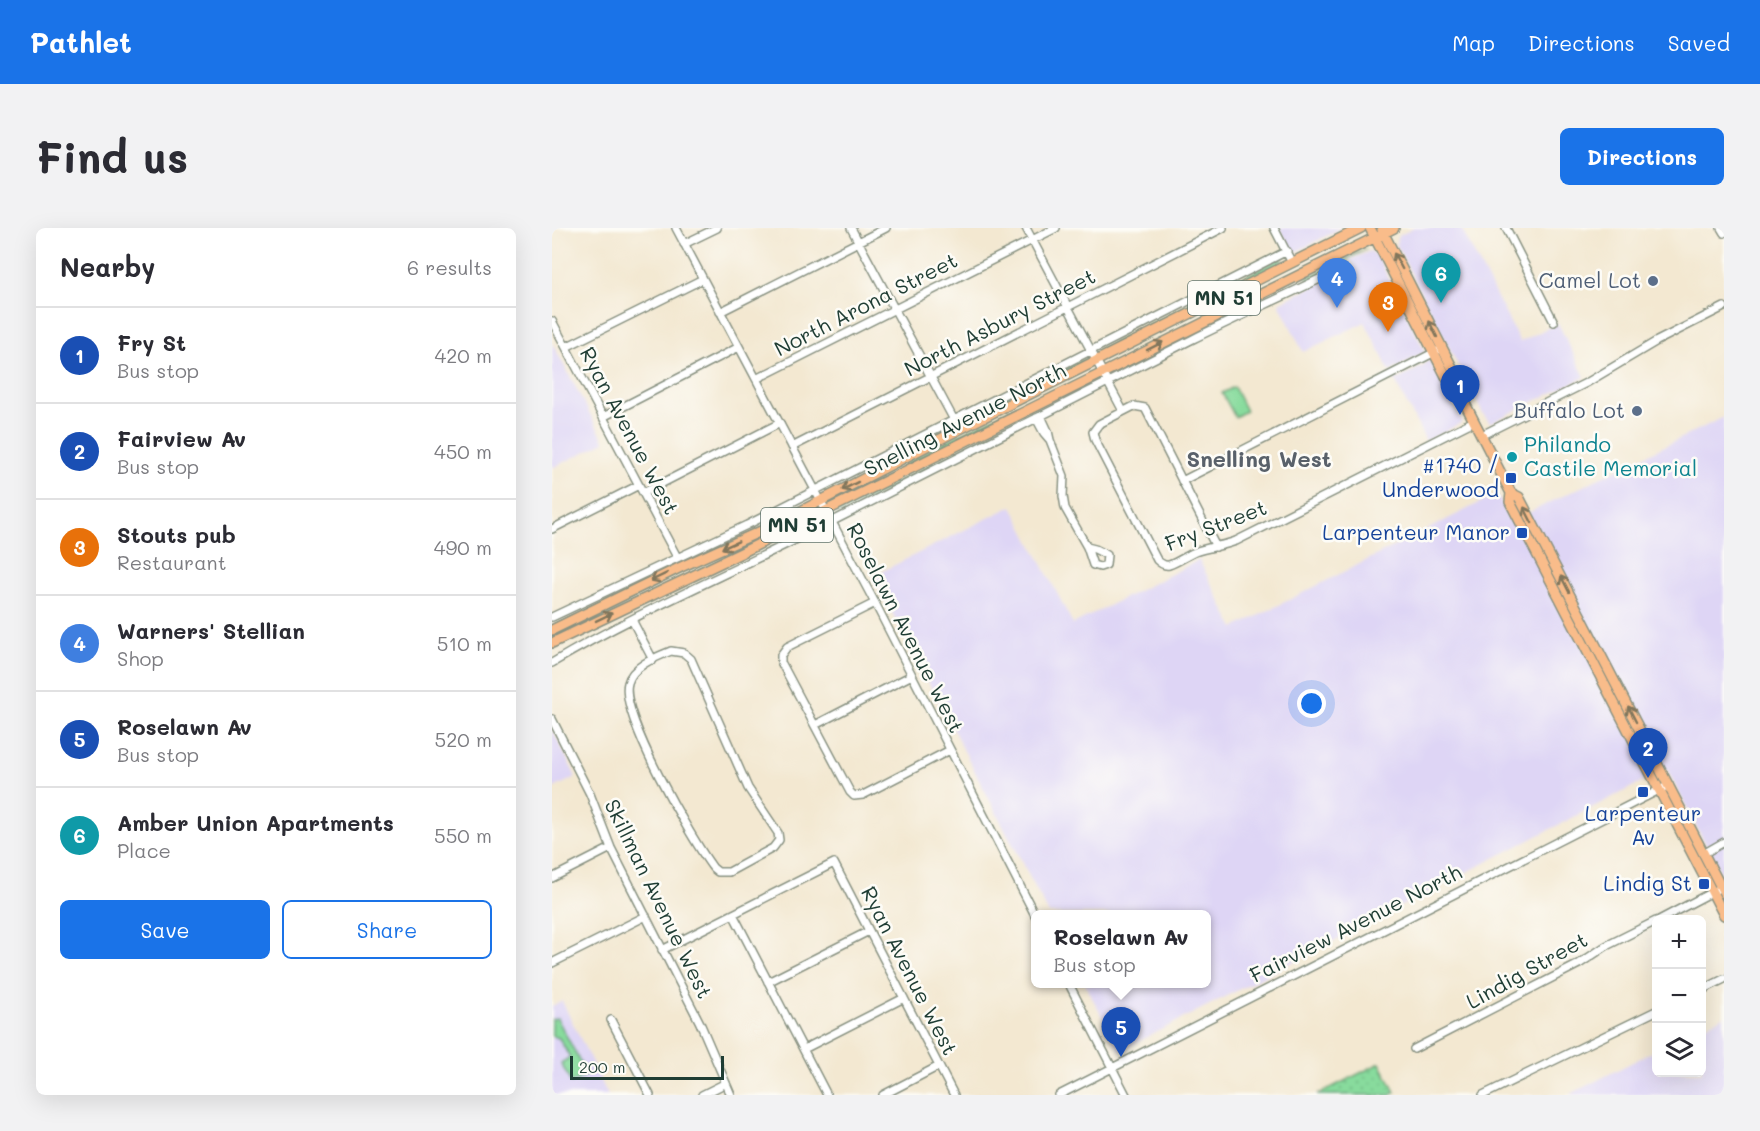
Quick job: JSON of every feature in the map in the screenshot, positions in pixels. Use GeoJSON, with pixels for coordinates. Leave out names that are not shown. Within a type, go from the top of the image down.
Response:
{"type":"FeatureCollection","features":[{"type":"Feature","properties":{"kind":"main road","name":"Snelling Avenue North"},"geometry":{"type":"LineString","coordinates":[[552,630],[681,567],[772,526],[1361,228]]}},
{"type":"Feature","properties":{"kind":"main road","name":"Snelling Avenue North"},"geometry":{"type":"LineString","coordinates":[[552,643],[826,511],[1298,275],[1377,232],[1394,228]]}},
{"type":"Feature","properties":{"kind":"main road"},"geometry":{"type":"LineString","coordinates":[[1377,232],[1438,351],[1450,384],[1457,388],[1511,493],[1519,497],[1584,632],[1719,891]]}},
{"type":"Feature","properties":{"kind":"main road"},"geometry":{"type":"LineString","coordinates":[[1279,284],[1293,271],[1292,263]]}},
{"type":"Feature","properties":{"kind":"main road"},"geometry":{"type":"LineString","coordinates":[[1664,787],[1703,854],[1719,891],[1724,915]]}},
{"type":"Feature","properties":{"kind":"street","name":"Roselawn Avenue West"},"geometry":{"type":"LineString","coordinates":[[676,228],[875,603],[1031,910]]}},
{"type":"Feature","properties":{"kind":"street"},"geometry":{"type":"LineString","coordinates":[[684,244],[717,228]]}},
{"type":"Feature","properties":{"kind":"street"},"geometry":{"type":"LineString","coordinates":[[851,228],[954,420]]}},
{"type":"Feature","properties":{"kind":"street"},"geometry":{"type":"LineString","coordinates":[[720,312],[886,228]]}},
{"type":"Feature","properties":{"kind":"street"},"geometry":{"type":"LineString","coordinates":[[1026,228],[1123,411],[1134,406],[1144,408],[1216,547]]}},
{"type":"Feature","properties":{"kind":"street","name":"North Arona Street"},"geometry":{"type":"LineString","coordinates":[[756,379],[1056,228]]}},
{"type":"Feature","properties":{"kind":"street","name":"North Asbury Street"},"geometry":{"type":"LineString","coordinates":[[792,447],[1223,228]]}},
{"type":"Feature","properties":{"kind":"street"},"geometry":{"type":"LineString","coordinates":[[1274,228],[1292,263]]}},
{"type":"Feature","properties":{"kind":"street"},"geometry":{"type":"LineString","coordinates":[[1506,228],[1554,322]]}},
{"type":"Feature","properties":{"kind":"street"},"geometry":{"type":"LineString","coordinates":[[1721,228],[1724,233]]}},
{"type":"Feature","properties":{"kind":"street"},"geometry":{"type":"LineString","coordinates":[[552,617],[747,525],[1287,251]]}},
{"type":"Feature","properties":{"kind":"street"},"geometry":{"type":"LineString","coordinates":[[552,663],[587,642],[832,522],[1251,310],[1279,300],[1342,268]]}},
{"type":"Feature","properties":{"kind":"street"},"geometry":{"type":"LineString","coordinates":[[1298,275],[1304,287]]}},
{"type":"Feature","properties":{"kind":"street"},"geometry":{"type":"LineString","coordinates":[[566,347],[703,279]]}},
{"type":"Feature","properties":{"kind":"street"},"geometry":{"type":"LineString","coordinates":[[1482,435],[1588,382],[1655,342],[1724,307]]}},
{"type":"Feature","properties":{"kind":"street","name":"Ryan Avenue West"},"geometry":{"type":"LineString","coordinates":[[552,321],[677,557]]}},
{"type":"Feature","properties":{"kind":"street"},"geometry":{"type":"LineString","coordinates":[[603,417],[739,347]]}},
{"type":"Feature","properties":{"kind":"street"},"geometry":{"type":"LineString","coordinates":[[1182,481],[1438,351]]}},
{"type":"Feature","properties":{"kind":"street","name":"Fry Street"},"geometry":{"type":"LineString","coordinates":[[1123,411],[1096,426],[1093,436],[1157,560],[1163,565],[1248,535],[1474,421]]}},
{"type":"Feature","properties":{"kind":"street"},"geometry":{"type":"LineString","coordinates":[[1038,417],[1064,476],[1065,508],[1087,548]]}},
{"type":"Feature","properties":{"kind":"street"},"geometry":{"type":"LineString","coordinates":[[643,493],[780,423]]}},
{"type":"Feature","properties":{"kind":"street"},"geometry":{"type":"LineString","coordinates":[[552,529],[639,485]]}},
{"type":"Feature","properties":{"kind":"street"},"geometry":{"type":"LineString","coordinates":[[875,603],[783,651],[781,662],[850,792],[857,797],[950,750]]}},
{"type":"Feature","properties":{"kind":"street"},"geometry":{"type":"LineString","coordinates":[[632,620],[653,660]]}},
{"type":"Feature","properties":{"kind":"street"},"geometry":{"type":"LineString","coordinates":[[677,651],[691,659],[748,788],[778,832],[779,840],[776,846],[725,873],[713,868],[678,814],[644,744],[628,698],[627,687],[633,672],[653,660],[666,653],[677,651]]}},
{"type":"Feature","properties":{"kind":"street"},"geometry":{"type":"LineString","coordinates":[[815,725],[912,675]]}},
{"type":"Feature","properties":{"kind":"street","name":"Skillman Avenue West"},"geometry":{"type":"LineString","coordinates":[[552,719],[590,794],[611,848],[700,1023],[731,1095]]}},
{"type":"Feature","properties":{"kind":"street","name":"Fairview Avenue North"},"geometry":{"type":"LineString","coordinates":[[1059,1095],[1664,787]]}},
{"type":"Feature","properties":{"kind":"street"},"geometry":{"type":"LineString","coordinates":[[1703,854],[1724,842]]}},
{"type":"Feature","properties":{"kind":"street"},"geometry":{"type":"LineString","coordinates":[[552,878],[611,848]]}},
{"type":"Feature","properties":{"kind":"street","name":"Ryan Avenue West"},"geometry":{"type":"LineString","coordinates":[[733,914],[834,863],[954,1095]]}},
{"type":"Feature","properties":{"kind":"street","name":"Lindig Street"},"geometry":{"type":"LineString","coordinates":[[1669,915],[1719,891]]}},
{"type":"Feature","properties":{"kind":"street"},"geometry":{"type":"LineString","coordinates":[[662,950],[733,914],[827,1095]]}},
{"type":"Feature","properties":{"kind":"street"},"geometry":{"type":"LineString","coordinates":[[552,963],[646,916]]}},
{"type":"Feature","properties":{"kind":"street","name":"Lindig Street"},"geometry":{"type":"LineString","coordinates":[[1414,1049],[1579,964],[1606,946],[1652,923]]}},
{"type":"Feature","properties":{"kind":"street"},"geometry":{"type":"LineString","coordinates":[[768,982],[869,931]]}},
{"type":"Feature","properties":{"kind":"street"},"geometry":{"type":"LineString","coordinates":[[1706,988],[1724,979]]}},
{"type":"Feature","properties":{"kind":"street"},"geometry":{"type":"LineString","coordinates":[[1072,988],[1126,1095]]}},
{"type":"Feature","properties":{"kind":"street"},"geometry":{"type":"LineString","coordinates":[[804,1049],[904,998]]}},
{"type":"Feature","properties":{"kind":"street"},"geometry":{"type":"LineString","coordinates":[[1483,1095],[1652,1013]]}},
{"type":"Feature","properties":{"kind":"street"},"geometry":{"type":"LineString","coordinates":[[611,1020],[650,1095]]}},
{"type":"Feature","properties":{"kind":"street"},"geometry":{"type":"LineString","coordinates":[[882,1095],[939,1066]]}},
{"type":"Feature","properties":{"kind":"street"},"geometry":{"type":"LineString","coordinates":[[702,1095],[726,1083]]}},
{"type":"Feature","properties":{"kind":"shaded area"},"geometry":{"type":"Polygon","coordinates":[[[1279,228],[1341,228],[1294,253],[1279,228]]]}},
{"type":"Feature","properties":{"kind":"shaded area"},"geometry":{"type":"Polygon","coordinates":[[[1414,228],[1461,228],[1520,342],[1558,323],[1585,377],[1490,423],[1483,414],[1396,244],[1398,236],[1414,228]]]}},
{"type":"Feature","properties":{"kind":"shaded area"},"geometry":{"type":"Polygon","coordinates":[[[1370,251],[1377,255],[1425,352],[1390,372],[1365,322],[1303,352],[1279,303],[1344,271],[1354,265],[1350,263],[1350,260],[1370,251]]]}},
{"type":"Feature","properties":{"kind":"shaded area"},"geometry":{"type":"Polygon","coordinates":[[[552,343],[605,442],[552,468],[552,343]]]}},
{"type":"Feature","properties":{"kind":"shaded area"},"geometry":{"type":"Polygon","coordinates":[[[1429,360],[1461,419],[1461,423],[1426,441],[1393,377],[1399,379],[1425,365],[1429,360]]]}},
{"type":"Feature","properties":{"kind":"shaded area"},"geometry":{"type":"Polygon","coordinates":[[[1724,417],[1724,880],[1667,769],[1120,1051],[1087,988],[1211,988],[1211,910],[1047,910],[873,576],[1012,506],[1073,624],[1199,560],[1234,628],[1497,494],[1512,521],[1724,417]]]}},
{"type":"Feature","properties":{"kind":"shaded area"},"geometry":{"type":"Polygon","coordinates":[[[552,729],[576,777],[552,789],[552,729]]]}},
{"type":"Feature","properties":{"kind":"shaded area"},"geometry":{"type":"Polygon","coordinates":[[[562,1001],[608,1095],[552,1095],[552,1006],[562,1001]]]}},
{"type":"Feature","properties":{"kind":"shaded area"},"geometry":{"type":"Polygon","coordinates":[[[1724,1016],[1724,1095],[1569,1095],[1652,1052],[1652,1077],[1706,1077],[1706,1025],[1724,1016]]]}},
{"type":"Feature","properties":{"kind":"green space"},"geometry":{"type":"Polygon","coordinates":[[[1366,249],[1348,259],[1347,263],[1310,280],[1307,279],[1307,277],[1366,249]]]}},
{"type":"Feature","properties":{"kind":"green space"},"geometry":{"type":"Polygon","coordinates":[[[1281,258],[1282,262],[1099,353],[1113,343],[1281,258]]]}},
{"type":"Feature","properties":{"kind":"green space"},"geometry":{"type":"Polygon","coordinates":[[[1293,284],[1296,287],[1110,375],[1111,373],[1293,284]]]}},
{"type":"Feature","properties":{"kind":"green space"},"geometry":{"type":"Polygon","coordinates":[[[1086,358],[1087,361],[826,491],[825,489],[1086,358]]]}},
{"type":"Feature","properties":{"kind":"green space"},"geometry":{"type":"Polygon","coordinates":[[[1098,381],[852,508],[839,514],[837,512],[1098,381]]]}},
{"type":"Feature","properties":{"kind":"green space"},"geometry":{"type":"Polygon","coordinates":[[[1234,387],[1246,411],[1235,417],[1222,393],[1234,387]]]}},
{"type":"Feature","properties":{"kind":"green space"},"geometry":{"type":"Polygon","coordinates":[[[1019,405],[1020,407],[994,423],[905,467],[904,465],[931,449],[1019,405]]]}},
{"type":"Feature","properties":{"kind":"green space"},"geometry":{"type":"Polygon","coordinates":[[[557,1018],[587,1075],[571,1083],[561,1063],[570,1057],[559,1038],[552,1036],[552,1019],[557,1018]]]}},
{"type":"Feature","properties":{"kind":"green space"},"geometry":{"type":"Polygon","coordinates":[[[1380,1063],[1395,1092],[1390,1095],[1317,1095],[1380,1063]]]}},
{"type":"Feature","properties":{"kind":"place","name":"Camel Lot"},"geometry":{"type":"Point","coordinates":[1653,281]}},
{"type":"Feature","properties":{"kind":"place","name":"Amber Union Apartments"},"geometry":{"type":"Point","coordinates":[1441,303]}},
{"type":"Feature","properties":{"kind":"place","name":"Warners' Stellian"},"geometry":{"type":"Point","coordinates":[1337,308]}},
{"type":"Feature","properties":{"kind":"place","name":"Stouts pub"},"geometry":{"type":"Point","coordinates":[1388,332]}},
{"type":"Feature","properties":{"kind":"place","name":"Buffalo Lot"},"geometry":{"type":"Point","coordinates":[1637,411]}},
{"type":"Feature","properties":{"kind":"place","name":"Fry St"},"geometry":{"type":"Point","coordinates":[1460,415]}},
{"type":"Feature","properties":{"kind":"place","name":"Philando Castile Memorial"},"geometry":{"type":"Point","coordinates":[1512,457]}},
{"type":"Feature","properties":{"kind":"place","name":"#1740 / Underwood"},"geometry":{"type":"Point","coordinates":[1511,478]}},
{"type":"Feature","properties":{"kind":"place","name":"Larpenteur Manor"},"geometry":{"type":"Point","coordinates":[1522,533]}},
{"type":"Feature","properties":{"kind":"place","name":"Fairview Av"},"geometry":{"type":"Point","coordinates":[1648,778]}},
{"type":"Feature","properties":{"kind":"place","name":"Larpenteur Av"},"geometry":{"type":"Point","coordinates":[1643,792]}},
{"type":"Feature","properties":{"kind":"place","name":"Lindig St"},"geometry":{"type":"Point","coordinates":[1704,884]}},
{"type":"Feature","properties":{"kind":"place","name":"Roselawn Av"},"geometry":{"type":"Point","coordinates":[1121,1057]}},
{"type":"Feature","properties":{"kind":"district","name":"Snelling West"},"geometry":{"type":"Point","coordinates":[1259,459]}}]}
